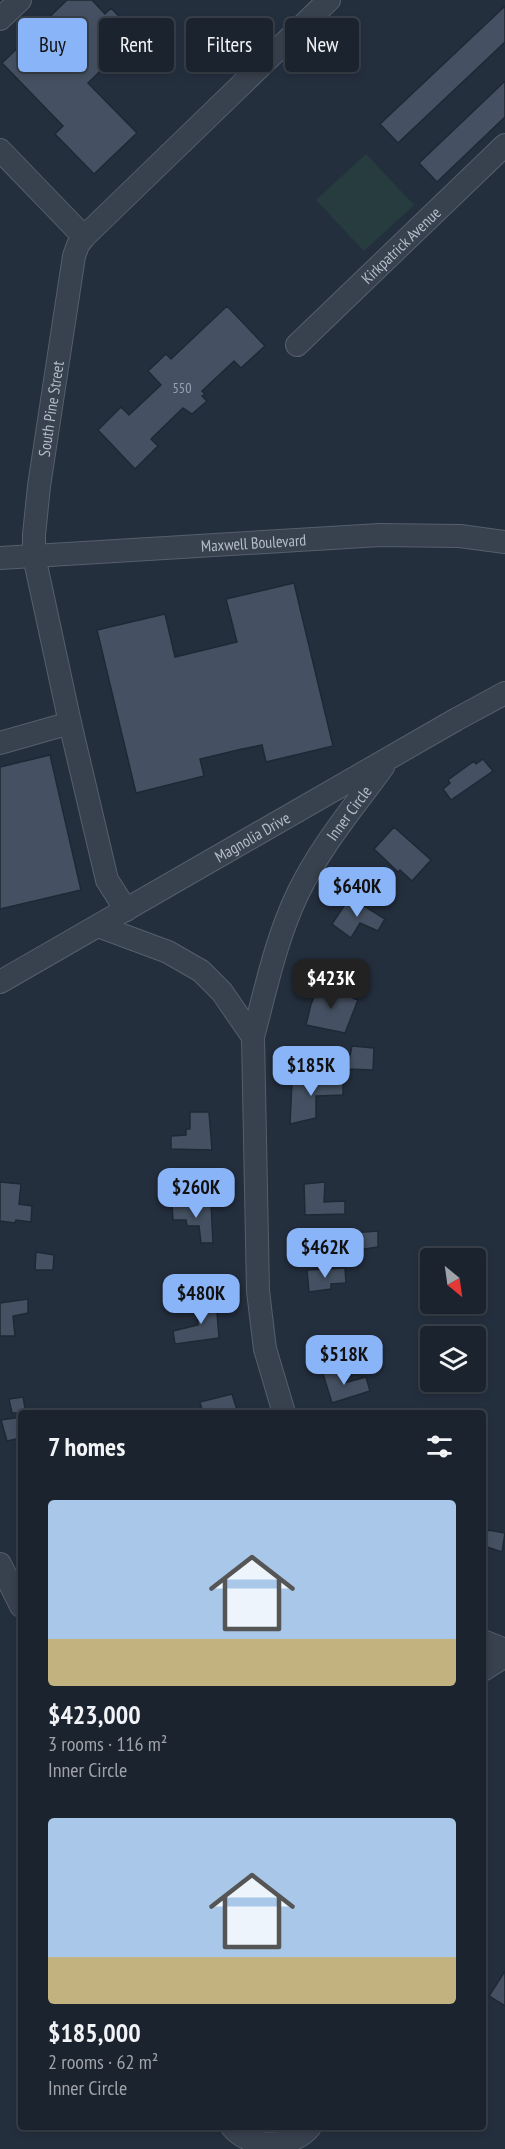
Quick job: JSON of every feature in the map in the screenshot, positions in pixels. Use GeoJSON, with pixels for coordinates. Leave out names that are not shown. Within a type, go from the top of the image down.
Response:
{"type":"FeatureCollection","features":[{"type":"Feature","properties":{"kind":"street"},"geometry":{"type":"LineString","coordinates":[[0,19],[20,0]]}},
{"type":"Feature","properties":{"kind":"street","name":"South Pine Street"},"geometry":{"type":"LineString","coordinates":[[126,910],[107,880],[34,556],[39,486],[71,274],[78,245],[84,237],[329,0]]}},
{"type":"Feature","properties":{"kind":"street","name":"Kirkpatrick Avenue"},"geometry":{"type":"LineString","coordinates":[[297,345],[505,145]]}},
{"type":"Feature","properties":{"kind":"street"},"geometry":{"type":"LineString","coordinates":[[0,150],[84,237]]}},
{"type":"Feature","properties":{"kind":"street","name":"Maxwell Boulevard"},"geometry":{"type":"LineString","coordinates":[[0,558],[380,535],[460,536],[505,542]]}},
{"type":"Feature","properties":{"kind":"street","name":"Magnolia Drive"},"geometry":{"type":"LineString","coordinates":[[2,983],[505,693]]}},
{"type":"Feature","properties":{"kind":"street"},"geometry":{"type":"LineString","coordinates":[[0,743],[70,723]]}},
{"type":"Feature","properties":{"kind":"street","name":"Inner Circle"},"geometry":{"type":"LineString","coordinates":[[283,1410],[265,1349],[258,1291],[253,1037],[276,948],[299,891],[324,846],[389,759]]}},
{"type":"Feature","properties":{"kind":"street"},"geometry":{"type":"LineString","coordinates":[[98,926],[168,952],[201,971],[222,992],[253,1037]]}},
{"type":"Feature","properties":{"kind":"street"},"geometry":{"type":"LineString","coordinates":[[0,1564],[18,1600]]}},
{"type":"Feature","properties":{"kind":"street"},"geometry":{"type":"LineString","coordinates":[[486,1642],[505,1650]]}},
{"type":"Feature","properties":{"kind":"street"},"geometry":{"type":"LineString","coordinates":[[486,1668],[505,1656]]}},
{"type":"Feature","properties":{"kind":"street"},"geometry":{"type":"LineString","coordinates":[[235,2130],[248,2142],[270,2148],[282,2147],[295,2142],[307,2130]]}},
{"type":"Feature","properties":{"kind":"green space"},"geometry":{"type":"Polygon","coordinates":[[[366,154],[414,205],[364,251],[316,200],[366,154]]]}},
{"type":"Feature","properties":{"kind":"building"},"geometry":{"type":"Polygon","coordinates":[[[67,0],[92,0],[105,14],[111,8],[121,18],[99,18],[99,72],[88,83],[137,133],[94,174],[55,134],[63,126],[2,63],[18,47],[18,72],[87,72],[87,18],[48,18],[67,0]]]}},
{"type":"Feature","properties":{"kind":"building"},"geometry":{"type":"Polygon","coordinates":[[[505,6],[505,42],[398,143],[380,124],[505,6]]]}},
{"type":"Feature","properties":{"kind":"building"},"geometry":{"type":"Polygon","coordinates":[[[505,81],[505,117],[437,182],[419,163],[505,81]]]}},
{"type":"Feature","properties":{"kind":"building"},"geometry":{"type":"Polygon","coordinates":[[[227,306],[265,346],[241,368],[234,361],[202,391],[205,394],[202,396],[207,401],[192,414],[183,408],[151,439],[158,446],[135,469],[98,430],[121,407],[129,415],[161,385],[148,371],[166,354],[171,359],[227,306]]]}},
{"type":"Feature","properties":{"kind":"building"},"geometry":{"type":"Polygon","coordinates":[[[294,583],[333,746],[266,762],[262,745],[200,759],[204,776],[136,793],[97,630],[165,614],[175,657],[237,642],[226,599],[294,583]]]}},
{"type":"Feature","properties":{"kind":"building"},"geometry":{"type":"Polygon","coordinates":[[[50,755],[81,890],[0,909],[0,767],[50,755]]]}},
{"type":"Feature","properties":{"kind":"building"},"geometry":{"type":"Polygon","coordinates":[[[483,759],[493,771],[451,800],[443,789],[450,783],[448,780],[474,761],[476,764],[483,759]]]}},
{"type":"Feature","properties":{"kind":"building"},"geometry":{"type":"Polygon","coordinates":[[[394,827],[431,860],[412,881],[400,870],[398,872],[374,849],[394,827]]]}},
{"type":"Feature","properties":{"kind":"building"},"geometry":{"type":"Polygon","coordinates":[[[350,897],[385,919],[378,931],[360,923],[351,938],[332,924],[350,897]]]}},
{"type":"Feature","properties":{"kind":"building"},"geometry":{"type":"Polygon","coordinates":[[[320,984],[358,1000],[345,1033],[306,1025],[311,1004],[320,984]]]}},
{"type":"Feature","properties":{"kind":"building"},"geometry":{"type":"Polygon","coordinates":[[[352,1046],[374,1048],[373,1070],[347,1069],[352,1046]]]}},
{"type":"Feature","properties":{"kind":"building"},"geometry":{"type":"Polygon","coordinates":[[[343,1080],[343,1095],[316,1096],[316,1118],[290,1124],[292,1081],[343,1080]]]}},
{"type":"Feature","properties":{"kind":"building"},"geometry":{"type":"Polygon","coordinates":[[[190,1112],[209,1112],[212,1150],[171,1149],[171,1136],[186,1135],[186,1129],[190,1129],[190,1112]]]}},
{"type":"Feature","properties":{"kind":"building"},"geometry":{"type":"Polygon","coordinates":[[[0,1182],[21,1184],[19,1204],[32,1206],[31,1222],[0,1221],[0,1182]]]}},
{"type":"Feature","properties":{"kind":"building"},"geometry":{"type":"Polygon","coordinates":[[[325,1182],[324,1202],[345,1201],[345,1214],[305,1215],[304,1184],[325,1182]]]}},
{"type":"Feature","properties":{"kind":"building"},"geometry":{"type":"Polygon","coordinates":[[[211,1203],[213,1243],[201,1243],[199,1226],[187,1226],[186,1220],[173,1220],[172,1205],[211,1203]]]}},
{"type":"Feature","properties":{"kind":"building"},"geometry":{"type":"Polygon","coordinates":[[[378,1231],[378,1247],[351,1251],[350,1233],[378,1231]]]}},
{"type":"Feature","properties":{"kind":"building"},"geometry":{"type":"Polygon","coordinates":[[[36,1252],[54,1255],[53,1270],[35,1270],[36,1252]]]}},
{"type":"Feature","properties":{"kind":"building"},"geometry":{"type":"Polygon","coordinates":[[[345,1268],[346,1283],[331,1284],[331,1289],[309,1292],[307,1270],[345,1268]]]}},
{"type":"Feature","properties":{"kind":"building"},"geometry":{"type":"Polygon","coordinates":[[[28,1299],[28,1313],[13,1316],[15,1336],[0,1336],[0,1303],[28,1299]]]}},
{"type":"Feature","properties":{"kind":"building"},"geometry":{"type":"Polygon","coordinates":[[[216,1300],[219,1338],[175,1344],[173,1331],[198,1325],[196,1303],[216,1300]]]}},
{"type":"Feature","properties":{"kind":"building"},"geometry":{"type":"Polygon","coordinates":[[[340,1367],[344,1383],[366,1377],[370,1391],[332,1403],[323,1374],[340,1367]]]}},
{"type":"Feature","properties":{"kind":"building"},"geometry":{"type":"Polygon","coordinates":[[[232,1394],[237,1410],[202,1410],[200,1402],[232,1394]]]}},
{"type":"Feature","properties":{"kind":"building"},"geometry":{"type":"Polygon","coordinates":[[[23,1397],[25,1410],[12,1413],[9,1399],[23,1397]]]}},
{"type":"Feature","properties":{"kind":"building"},"geometry":{"type":"Polygon","coordinates":[[[18,1417],[18,1439],[7,1441],[1,1420],[18,1417]]]}},
{"type":"Feature","properties":{"kind":"building"},"geometry":{"type":"Polygon","coordinates":[[[488,1530],[505,1533],[502,1552],[486,1547],[488,1530]]]}},
{"type":"Feature","properties":{"kind":"building"},"geometry":{"type":"Polygon","coordinates":[[[505,1971],[505,2006],[489,1996],[505,1971]]]}}]}
